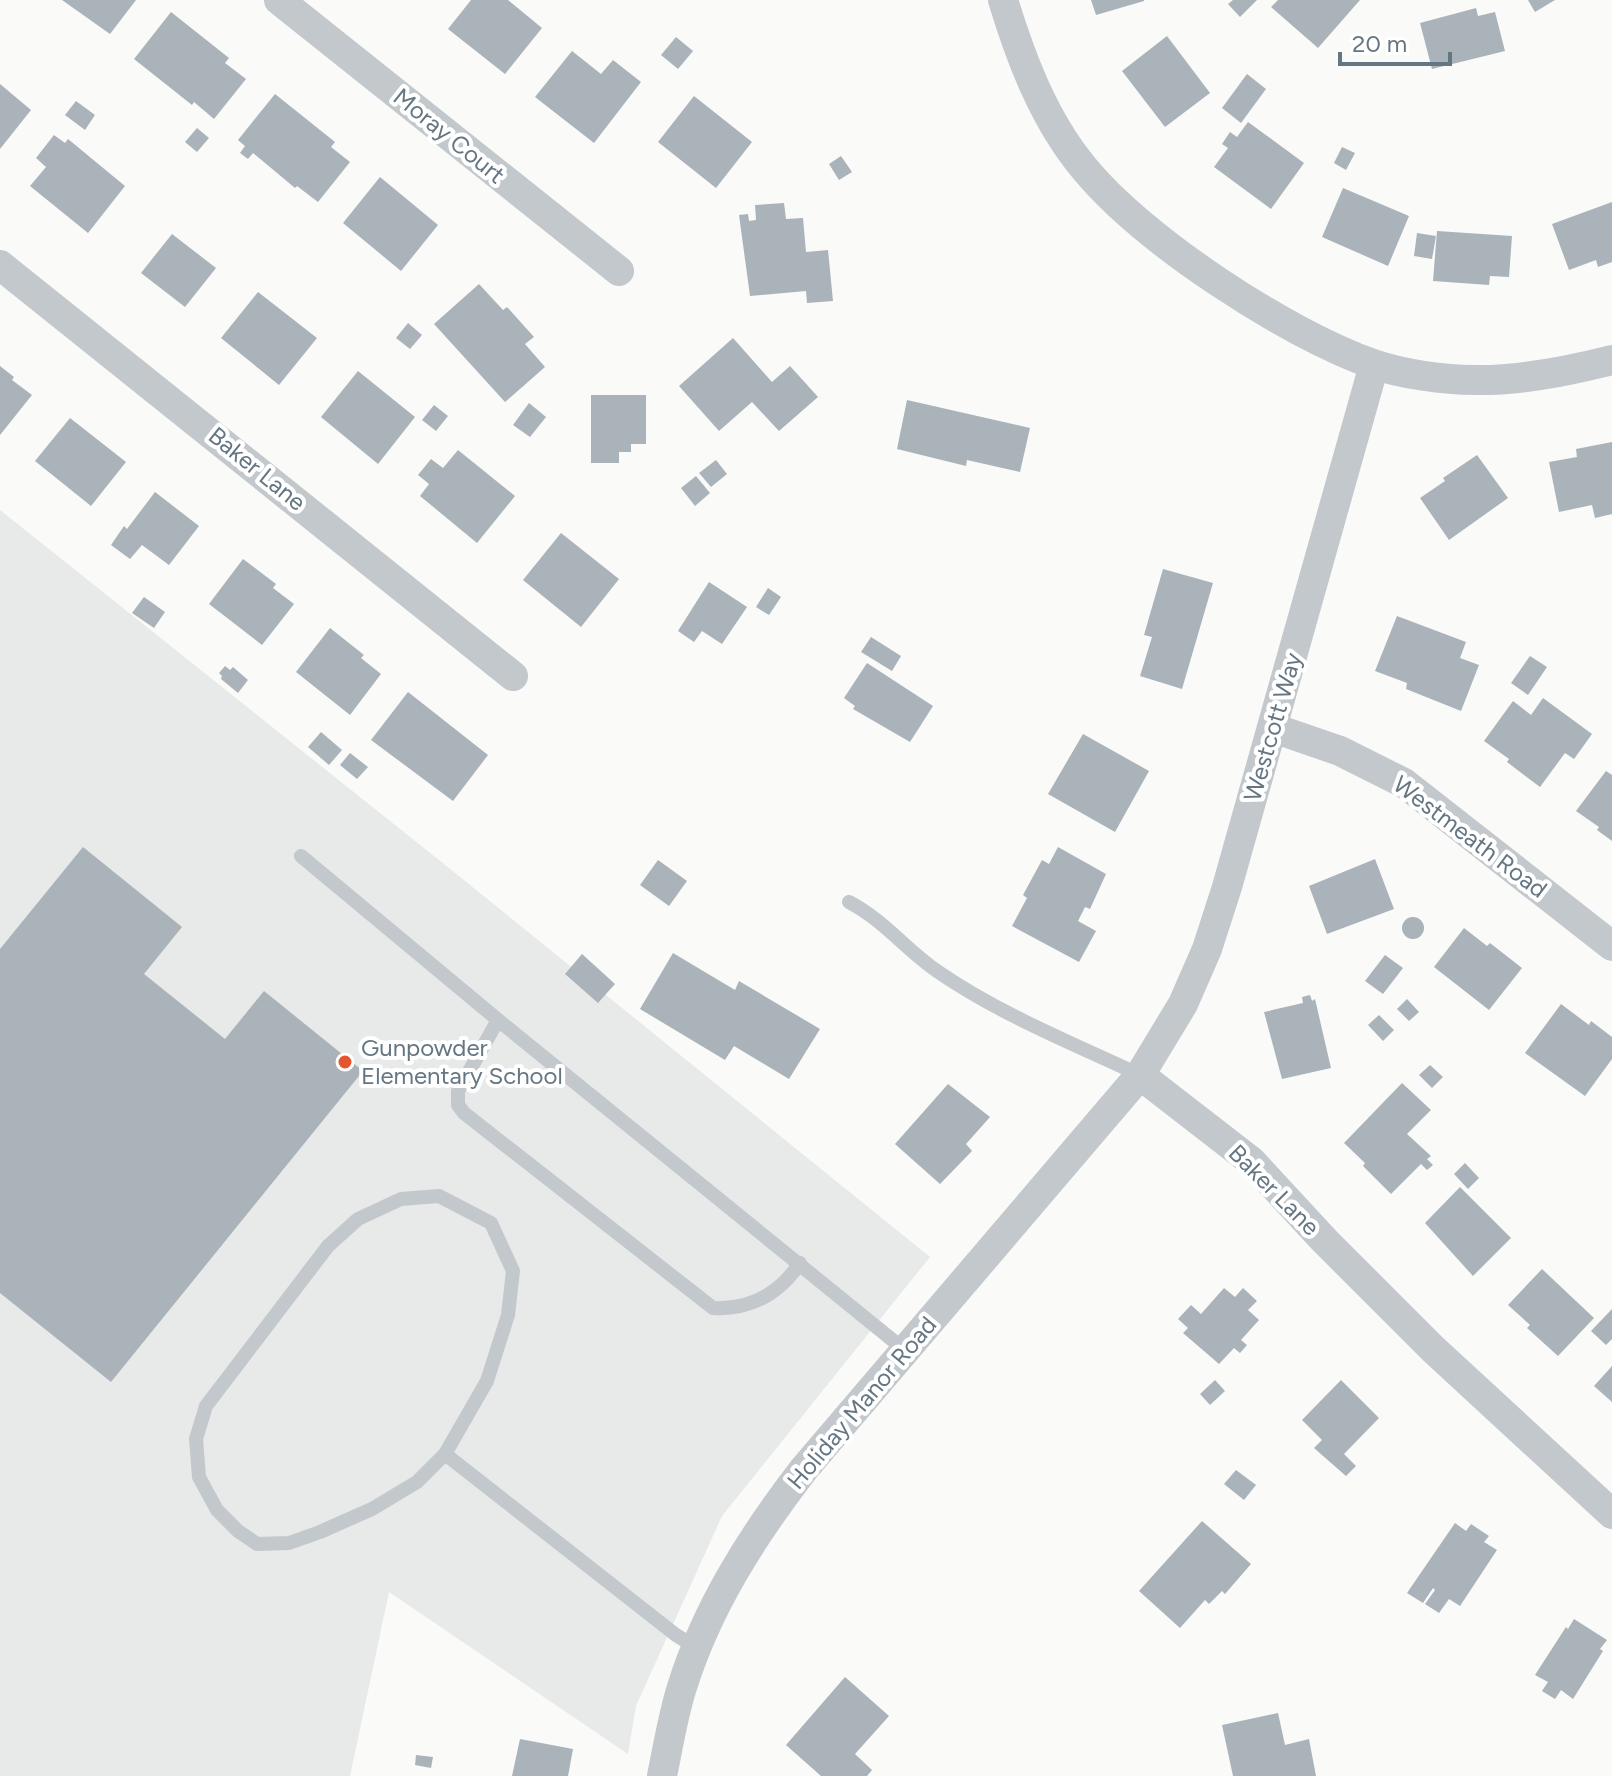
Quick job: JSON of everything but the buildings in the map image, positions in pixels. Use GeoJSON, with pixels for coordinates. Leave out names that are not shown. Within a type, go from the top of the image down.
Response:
{"type":"FeatureCollection","features":[{"type":"Feature","properties":{"kind":"street","name":"Moray Court"},"geometry":{"type":"LineString","coordinates":[[279,0],[619,271]]}},
{"type":"Feature","properties":{"kind":"street"},"geometry":{"type":"LineString","coordinates":[[1003,0],[1013,32],[1052,122],[1084,169],[1121,206],[1203,270],[1296,329],[1374,365],[1436,377],[1474,380],[1511,378],[1576,369],[1612,360]]}},
{"type":"Feature","properties":{"kind":"street","name":"Baker Lane"},"geometry":{"type":"LineString","coordinates":[[0,265],[513,676]]}},
{"type":"Feature","properties":{"kind":"street","name":"Westcott Way"},"geometry":{"type":"LineString","coordinates":[[1140,1075],[1183,1004],[1207,949],[1273,728],[1374,365]]}},
{"type":"Feature","properties":{"kind":"street","name":"Westmeath Road"},"geometry":{"type":"LineString","coordinates":[[1273,728],[1340,751],[1404,783],[1612,946]]}},
{"type":"Feature","properties":{"kind":"street","name":"Baker Lane"},"geometry":{"type":"LineString","coordinates":[[1140,1075],[1251,1161],[1325,1241],[1433,1349],[1612,1514]]}},
{"type":"Feature","properties":{"kind":"street","name":"Holiday Manor Road"},"geometry":{"type":"LineString","coordinates":[[662,1776],[682,1687],[706,1625],[762,1524],[804,1469],[1140,1075]]}},
{"type":"Feature","properties":{"kind":"lane"},"geometry":{"type":"LineString","coordinates":[[301,856],[906,1351]]}},
{"type":"Feature","properties":{"kind":"lane","name":"Baker Lane"},"geometry":{"type":"LineString","coordinates":[[849,902],[869,912],[934,969],[987,1002],[1140,1075]]}},
{"type":"Feature","properties":{"kind":"lane"},"geometry":{"type":"LineString","coordinates":[[498,1020],[458,1091],[458,1105],[464,1113],[713,1308],[735,1309],[760,1301],[789,1280],[800,1263]]}},
{"type":"Feature","properties":{"kind":"lane"},"geometry":{"type":"LineString","coordinates":[[439,1196],[491,1223],[513,1271],[508,1315],[487,1381],[445,1454],[417,1482],[372,1509],[289,1543],[257,1544],[238,1531],[217,1510],[199,1477],[196,1439],[206,1406],[328,1246],[358,1219],[401,1199],[439,1196]]}},
{"type":"Feature","properties":{"kind":"lane"},"geometry":{"type":"LineString","coordinates":[[445,1454],[676,1635],[697,1648]]}},
{"type":"Feature","properties":{"kind":"shaded area","name":"Gunpowder Elementary School"},"geometry":{"type":"Polygon","coordinates":[[[0,510],[930,1257],[722,1516],[636,1706],[628,1754],[389,1592],[350,1776],[0,1776],[0,510]]]}},
{"type":"Feature","properties":{"kind":"place","name":"Gunpowder Elementary School"},"geometry":{"type":"Point","coordinates":[345,1062]}}]}
